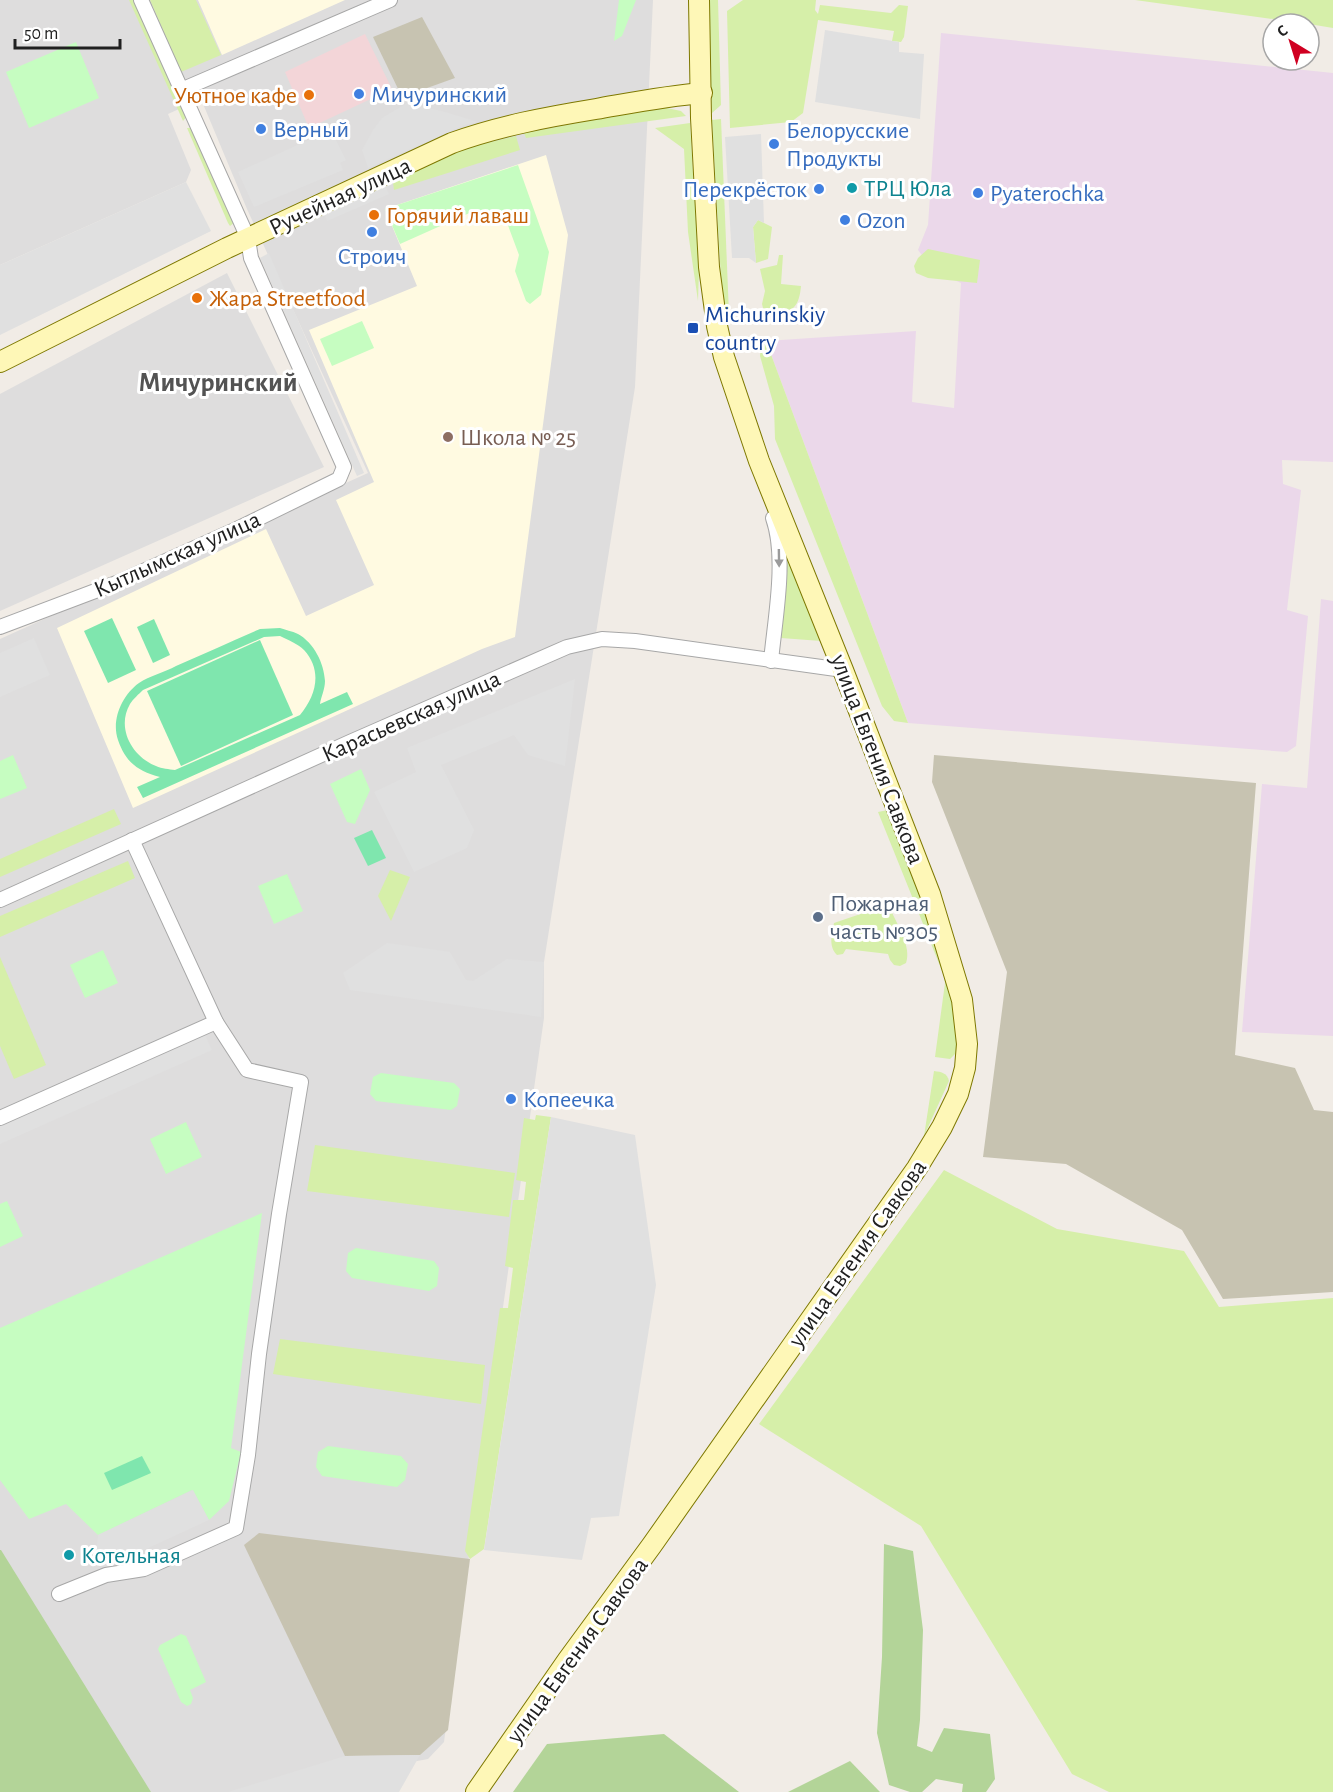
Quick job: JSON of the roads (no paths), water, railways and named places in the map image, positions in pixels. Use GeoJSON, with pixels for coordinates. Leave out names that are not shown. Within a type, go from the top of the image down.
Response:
{"type":"FeatureCollection","features":[{"type":"Feature","properties":{"kind":"main road","name":"улица Евгения Савкова"},"geometry":{"type":"LineString","coordinates":[[476,1792],[917,1168],[942,1127],[958,1094],[965,1068],[967,1044],[962,1000],[930,894],[759,461],[724,357],[717,326],[709,267],[701,118],[699,0]]}},
{"type":"Feature","properties":{"kind":"main road","name":"Ручейная улица"},"geometry":{"type":"LineString","coordinates":[[0,362],[155,284],[452,143],[481,133],[543,118],[702,93]]}},
{"type":"Feature","properties":{"kind":"street"},"geometry":{"type":"LineString","coordinates":[[141,0],[248,239]]}},
{"type":"Feature","properties":{"kind":"street"},"geometry":{"type":"LineString","coordinates":[[181,90],[390,0]]}},
{"type":"Feature","properties":{"kind":"street","name":"Кытлымская улица"},"geometry":{"type":"LineString","coordinates":[[0,627],[119,582],[237,529],[339,478],[344,467],[250,258],[248,239]]}},
{"type":"Feature","properties":{"kind":"street"},"geometry":{"type":"LineString","coordinates":[[759,461],[758,474],[778,533],[780,561],[771,661]]}},
{"type":"Feature","properties":{"kind":"street","name":"Карасьевская улица"},"geometry":{"type":"LineString","coordinates":[[0,900],[567,647],[602,639],[635,641],[843,670]]}},
{"type":"Feature","properties":{"kind":"street"},"geometry":{"type":"LineString","coordinates":[[59,1594],[106,1575],[144,1569],[236,1528],[248,1455],[259,1354],[279,1214],[301,1082],[247,1070],[216,1022],[132,840]]}},
{"type":"Feature","properties":{"kind":"street"},"geometry":{"type":"LineString","coordinates":[[0,1118],[216,1022]]}},
{"type":"Feature","properties":{"kind":"place","name":"Мичуринский"},"geometry":{"type":"Point","coordinates":[359,94]}},
{"type":"Feature","properties":{"kind":"place","name":"Уютное кафе"},"geometry":{"type":"Point","coordinates":[309,95]}},
{"type":"Feature","properties":{"kind":"place","name":"Верный"},"geometry":{"type":"Point","coordinates":[261,129]}},
{"type":"Feature","properties":{"kind":"place","name":"Белорусские Продукты"},"geometry":{"type":"Point","coordinates":[774,144]}},
{"type":"Feature","properties":{"kind":"place","name":"ТРЦ Юла"},"geometry":{"type":"Point","coordinates":[852,188]}},
{"type":"Feature","properties":{"kind":"place","name":"Перекрёсток"},"geometry":{"type":"Point","coordinates":[819,189]}},
{"type":"Feature","properties":{"kind":"place","name":"Pyaterochka"},"geometry":{"type":"Point","coordinates":[978,193]}},
{"type":"Feature","properties":{"kind":"place","name":"Горячий лаваш"},"geometry":{"type":"Point","coordinates":[374,215]}},
{"type":"Feature","properties":{"kind":"place","name":"Ozon"},"geometry":{"type":"Point","coordinates":[845,220]}},
{"type":"Feature","properties":{"kind":"place","name":"Строич"},"geometry":{"type":"Point","coordinates":[372,232]}},
{"type":"Feature","properties":{"kind":"place","name":"Жара Streetfood"},"geometry":{"type":"Point","coordinates":[197,298]}},
{"type":"Feature","properties":{"kind":"place","name":"Michurinskiy country"},"geometry":{"type":"Point","coordinates":[693,328]}},
{"type":"Feature","properties":{"kind":"place","name":"Школа № 25"},"geometry":{"type":"Point","coordinates":[448,437]}},
{"type":"Feature","properties":{"kind":"place","name":"Пожарная часть №305"},"geometry":{"type":"Point","coordinates":[818,917]}},
{"type":"Feature","properties":{"kind":"place","name":"Копеечка"},"geometry":{"type":"Point","coordinates":[511,1099]}},
{"type":"Feature","properties":{"kind":"place","name":"Котельная"},"geometry":{"type":"Point","coordinates":[69,1555]}},
{"type":"Feature","properties":{"kind":"district","name":"Мичуринский"},"geometry":{"type":"Point","coordinates":[218,382]}}]}
